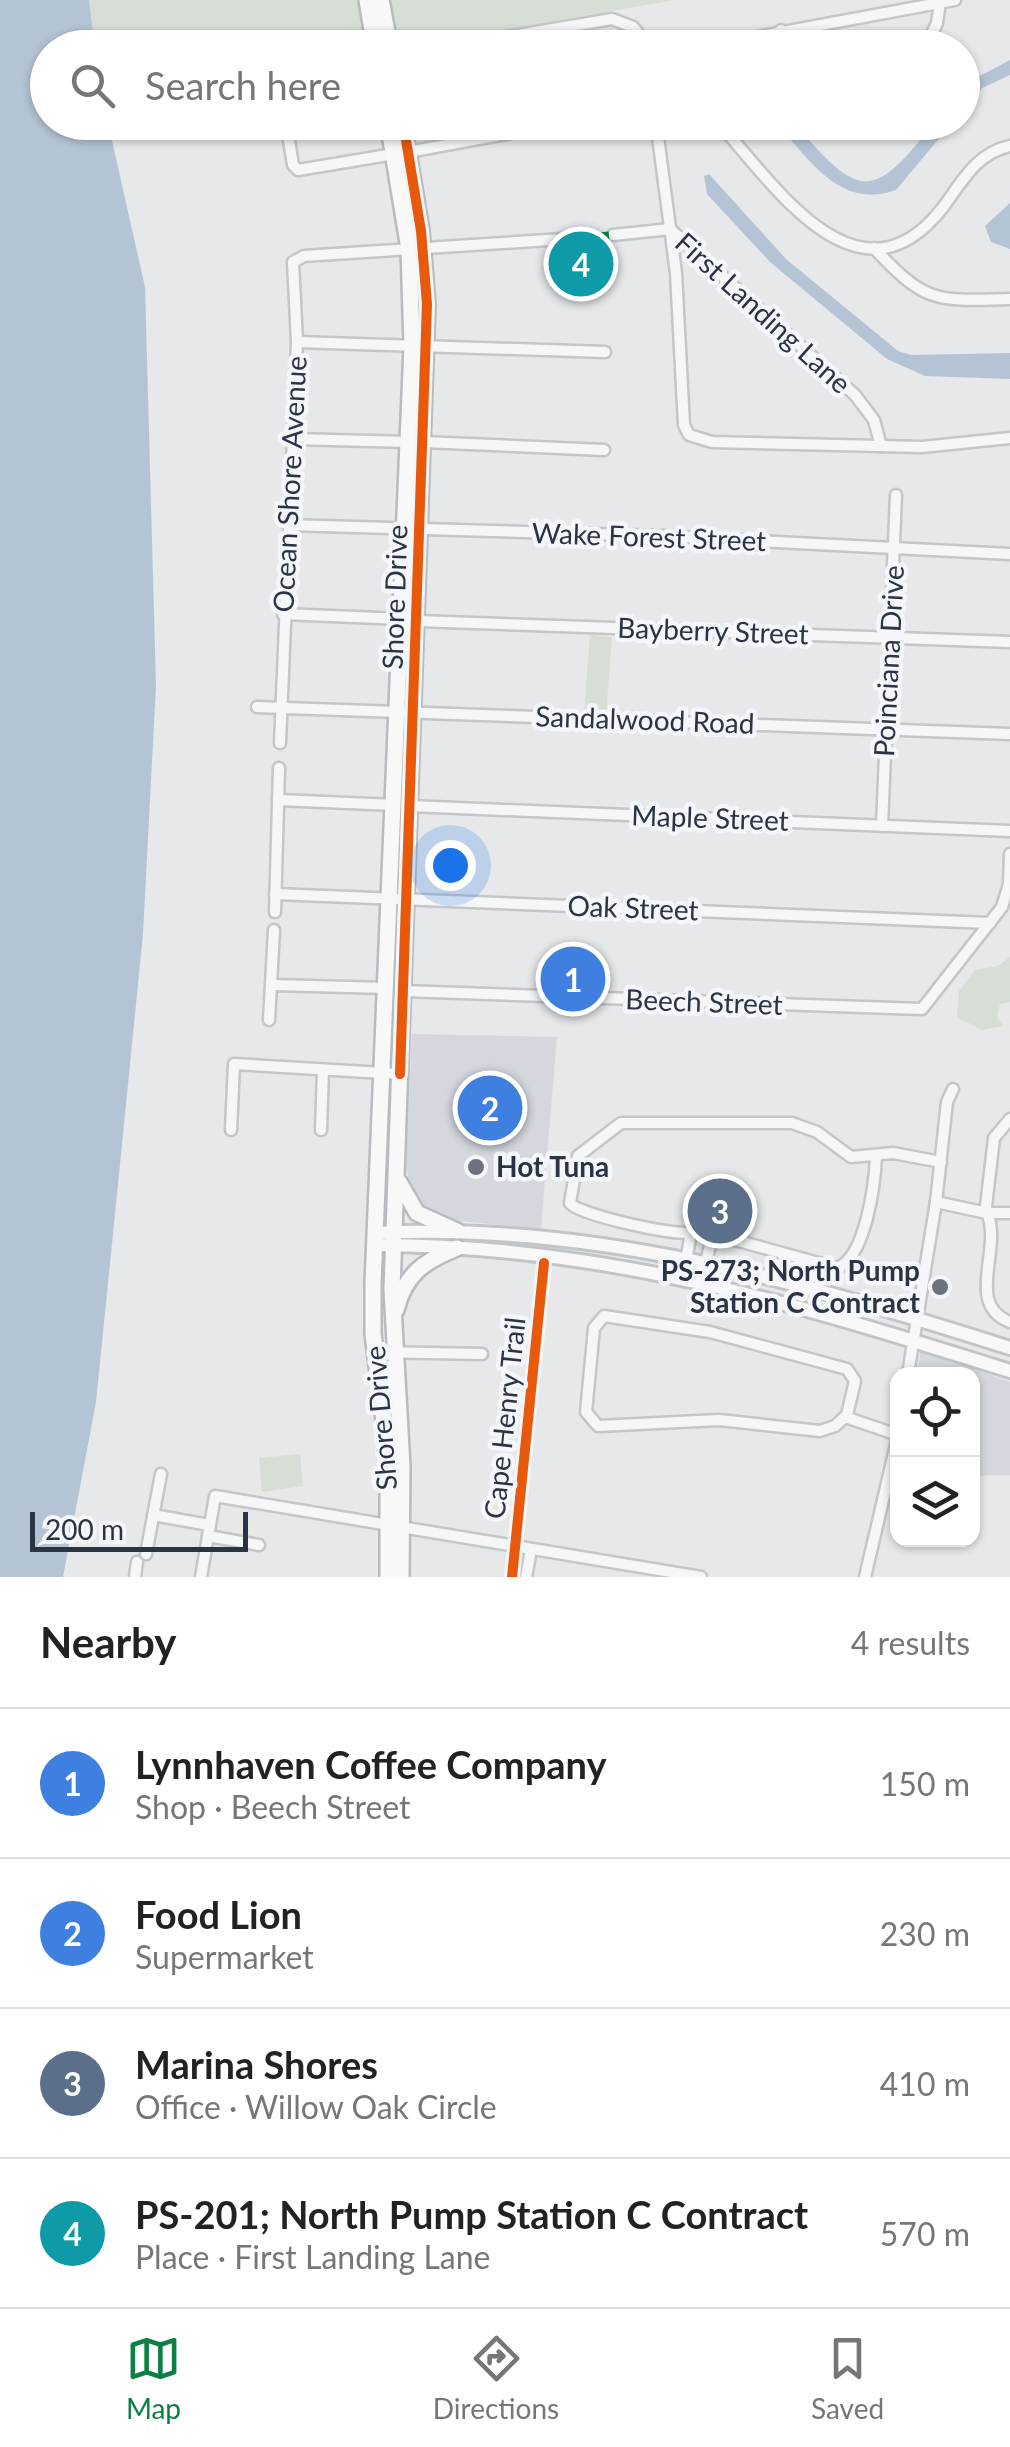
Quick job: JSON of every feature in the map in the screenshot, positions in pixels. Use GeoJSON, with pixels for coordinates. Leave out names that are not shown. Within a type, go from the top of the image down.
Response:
{"type":"FeatureCollection","features":[{"type":"Feature","properties":{"kind":"highway"},"geometry":{"type":"LineString","coordinates":[[367,0],[372,30]]}},
{"type":"Feature","properties":{"kind":"highway"},"geometry":{"type":"LineString","coordinates":[[381,0],[387,30]]}},
{"type":"Feature","properties":{"kind":"highway","name":"Shore Drive"},"geometry":{"type":"LineString","coordinates":[[396,140],[401,153]]}},
{"type":"Feature","properties":{"kind":"highway","name":"Shore Drive"},"geometry":{"type":"LineString","coordinates":[[401,140],[416,249],[420,346],[391,1074],[375,1239],[375,1352],[401,1577]]}},
{"type":"Feature","properties":{"kind":"highway","name":"Shore Drive"},"geometry":{"type":"LineString","coordinates":[[388,1577],[396,1527],[396,1162],[391,1074]]}},
{"type":"Feature","properties":{"kind":"highway"},"geometry":{"type":"LineString","coordinates":[[393,1328],[410,1276],[457,1240],[411,1206],[400,1186],[396,1162]]}},
{"type":"Feature","properties":{"kind":"main road"},"geometry":{"type":"LineString","coordinates":[[375,1239],[573,1240],[687,1256],[813,1286],[1010,1348]]}},
{"type":"Feature","properties":{"kind":"main road"},"geometry":{"type":"LineString","coordinates":[[457,1240],[682,1277],[780,1299],[1010,1371]]}},
{"type":"Feature","properties":{"kind":"street"},"geometry":{"type":"LineString","coordinates":[[781,30],[955,0]]}},
{"type":"Feature","properties":{"kind":"street"},"geometry":{"type":"LineString","coordinates":[[934,30],[940,2]]}},
{"type":"Feature","properties":{"kind":"street"},"geometry":{"type":"LineString","coordinates":[[543,30],[612,18],[636,30]]}},
{"type":"Feature","properties":{"kind":"street"},"geometry":{"type":"LineString","coordinates":[[289,140],[293,166],[298,170],[472,140]]}},
{"type":"Feature","properties":{"kind":"street"},"geometry":{"type":"LineString","coordinates":[[658,140],[680,320],[684,425],[689,435],[712,442],[881,446],[957,446],[1010,438]]}},
{"type":"Feature","properties":{"kind":"street"},"geometry":{"type":"LineString","coordinates":[[734,140],[814,228],[851,245],[874,248],[894,246],[916,235],[981,158],[1010,146]]}},
{"type":"Feature","properties":{"kind":"street","name":"First Landing Lane"},"geometry":{"type":"LineString","coordinates":[[613,235],[670,229],[855,395],[874,420],[881,446]]}},
{"type":"Feature","properties":{"kind":"street"},"geometry":{"type":"LineString","coordinates":[[416,249],[594,236]]}},
{"type":"Feature","properties":{"kind":"street"},"geometry":{"type":"LineString","coordinates":[[874,248],[910,285],[930,296],[952,301],[1010,299]]}},
{"type":"Feature","properties":{"kind":"street","name":"Ocean Shore Avenue"},"geometry":{"type":"LineString","coordinates":[[280,743],[297,342],[293,262],[298,257],[416,249]]}},
{"type":"Feature","properties":{"kind":"street"},"geometry":{"type":"LineString","coordinates":[[297,342],[604,352]]}},
{"type":"Feature","properties":{"kind":"street"},"geometry":{"type":"LineString","coordinates":[[293,438],[604,450]]}},
{"type":"Feature","properties":{"kind":"street","name":"Poinciana Drive"},"geometry":{"type":"LineString","coordinates":[[882,826],[896,495]]}},
{"type":"Feature","properties":{"kind":"street","name":"Wake Forest Street"},"geometry":{"type":"LineString","coordinates":[[288,524],[1010,554]]}},
{"type":"Feature","properties":{"kind":"street","name":"Bayberry Street"},"geometry":{"type":"LineString","coordinates":[[284,614],[1010,642]]}},
{"type":"Feature","properties":{"kind":"street"},"geometry":{"type":"LineString","coordinates":[[257,707],[281,707]]}},
{"type":"Feature","properties":{"kind":"street","name":"Sandalwood Road"},"geometry":{"type":"LineString","coordinates":[[281,707],[1010,734]]}},
{"type":"Feature","properties":{"kind":"street"},"geometry":{"type":"LineString","coordinates":[[275,912],[279,768]]}},
{"type":"Feature","properties":{"kind":"street","name":"Maple Street"},"geometry":{"type":"LineString","coordinates":[[278,800],[1010,831]]}},
{"type":"Feature","properties":{"kind":"street"},"geometry":{"type":"LineString","coordinates":[[990,923],[1006,898],[1010,854]]}},
{"type":"Feature","properties":{"kind":"street","name":"Oak Street"},"geometry":{"type":"LineString","coordinates":[[276,894],[990,923]]}},
{"type":"Feature","properties":{"kind":"street","name":"Beech Street"},"geometry":{"type":"LineString","coordinates":[[273,985],[908,1010],[927,1007],[990,923]]}},
{"type":"Feature","properties":{"kind":"street"},"geometry":{"type":"LineString","coordinates":[[268,1020],[274,930]]}},
{"type":"Feature","properties":{"kind":"street"},"geometry":{"type":"LineString","coordinates":[[232,1130],[234,1064],[391,1074]]}},
{"type":"Feature","properties":{"kind":"street"},"geometry":{"type":"LineString","coordinates":[[321,1130],[322,1070]]}},
{"type":"Feature","properties":{"kind":"street"},"geometry":{"type":"LineString","coordinates":[[909,1367],[936,1202],[946,1102],[953,1089]]}},
{"type":"Feature","properties":{"kind":"street"},"geometry":{"type":"LineString","coordinates":[[1010,1118],[994,1138],[988,1213],[994,1236],[986,1299],[993,1313],[1010,1322]]}},
{"type":"Feature","properties":{"kind":"street"},"geometry":{"type":"LineString","coordinates":[[876,1156],[866,1220],[854,1253],[842,1267],[832,1268],[712,1234],[700,1227],[691,1233],[574,1211],[570,1203],[578,1156],[621,1123],[798,1124],[851,1156],[893,1153],[941,1162]]}},
{"type":"Feature","properties":{"kind":"street"},"geometry":{"type":"LineString","coordinates":[[936,1202],[988,1213],[1010,1213]]}},
{"type":"Feature","properties":{"kind":"street"},"geometry":{"type":"LineString","coordinates":[[682,1277],[691,1233]]}},
{"type":"Feature","properties":{"kind":"street"},"geometry":{"type":"LineString","coordinates":[[701,1281],[712,1234]]}},
{"type":"Feature","properties":{"kind":"street"},"geometry":{"type":"LineString","coordinates":[[604,1316],[637,1318],[710,1332],[846,1370],[855,1387],[845,1417],[820,1432],[719,1420],[598,1426],[586,1412],[594,1328],[604,1316]]}},
{"type":"Feature","properties":{"kind":"street"},"geometry":{"type":"LineString","coordinates":[[375,1352],[482,1354]]}},
{"type":"Feature","properties":{"kind":"street"},"geometry":{"type":"LineString","coordinates":[[845,1417],[890,1433]]}},
{"type":"Feature","properties":{"kind":"street"},"geometry":{"type":"LineString","coordinates":[[865,1577],[893,1457]]}},
{"type":"Feature","properties":{"kind":"street"},"geometry":{"type":"LineString","coordinates":[[135,1577],[162,1474]]}},
{"type":"Feature","properties":{"kind":"street"},"geometry":{"type":"LineString","coordinates":[[201,1577],[215,1496],[701,1577]]}},
{"type":"Feature","properties":{"kind":"street"},"geometry":{"type":"LineString","coordinates":[[154,1515],[258,1545]]}},
{"type":"Feature","properties":{"kind":"street"},"geometry":{"type":"LineString","coordinates":[[526,1577],[531,1550]]}},
{"type":"Feature","properties":{"kind":"shaded area"},"geometry":{"type":"Polygon","coordinates":[[[89,0],[674,0],[503,30],[93,30],[89,0]]]}},
{"type":"Feature","properties":{"kind":"shaded area"},"geometry":{"type":"Polygon","coordinates":[[[590,635],[612,637],[606,715],[584,713],[590,635]]]}},
{"type":"Feature","properties":{"kind":"shaded area"},"geometry":{"type":"Polygon","coordinates":[[[1010,957],[1010,1002],[1000,1004],[997,1017],[1003,1026],[982,1030],[957,1017],[959,991],[975,970],[998,966],[1010,957]]]}},
{"type":"Feature","properties":{"kind":"shaded area"},"geometry":{"type":"Polygon","coordinates":[[[412,1034],[557,1037],[541,1229],[451,1220],[428,1210],[413,1196],[406,1168],[412,1034]]]}},
{"type":"Feature","properties":{"kind":"shaded area"},"geometry":{"type":"Polygon","coordinates":[[[921,1349],[970,1367],[918,1367],[921,1349]]]}},
{"type":"Feature","properties":{"kind":"shaded area"},"geometry":{"type":"Polygon","coordinates":[[[980,1371],[1010,1382],[1010,1475],[980,1476],[980,1371]]]}},
{"type":"Feature","properties":{"kind":"shaded area"},"geometry":{"type":"Polygon","coordinates":[[[300,1454],[303,1486],[262,1492],[259,1458],[300,1454]]]}},
{"type":"Feature","properties":{"kind":"water"},"geometry":{"type":"Polygon","coordinates":[[[0,0],[89,0],[93,30],[30,30],[30,140],[112,140],[145,287],[156,685],[143,934],[96,1402],[63,1577],[0,1577],[0,0]]]}},
{"type":"Feature","properties":{"kind":"water"},"geometry":{"type":"Polygon","coordinates":[[[1010,60],[1010,75],[980,90],[980,76],[1010,60]]]}},
{"type":"Feature","properties":{"kind":"water"},"geometry":{"type":"Polygon","coordinates":[[[791,140],[810,140],[834,165],[850,177],[864,181],[879,178],[894,168],[920,140],[938,140],[896,190],[858,193],[842,187],[814,166],[791,140]]]}},
{"type":"Feature","properties":{"kind":"water"},"geometry":{"type":"Polygon","coordinates":[[[709,174],[786,259],[898,351],[911,355],[1010,353],[1010,379],[925,376],[887,359],[770,262],[707,194],[704,176],[709,174]]]}},
{"type":"Feature","properties":{"kind":"water"},"geometry":{"type":"Polygon","coordinates":[[[1010,203],[1010,249],[991,242],[985,226],[1010,203]]]}},
{"type":"Feature","properties":{"kind":"marked path"},"geometry":{"type":"LineString","coordinates":[[594,237],[613,235]]}},
{"type":"Feature","properties":{"kind":"cycle path"},"geometry":{"type":"LineString","coordinates":[[400,1074],[427,304],[421,231],[406,140]]}},
{"type":"Feature","properties":{"kind":"cycle path","name":"Cape Henry Trail"},"geometry":{"type":"LineString","coordinates":[[512,1577],[544,1263]]}},
{"type":"Feature","properties":{"kind":"place","name":"PS-201; North Pump Station C Contract"},"geometry":{"type":"Point","coordinates":[581,264]}},
{"type":"Feature","properties":{"kind":"place","name":"Lynnhaven Coffee Company"},"geometry":{"type":"Point","coordinates":[573,979]}},
{"type":"Feature","properties":{"kind":"place","name":"Food Lion"},"geometry":{"type":"Point","coordinates":[490,1108]}},
{"type":"Feature","properties":{"kind":"place","name":"Hot Tuna"},"geometry":{"type":"Point","coordinates":[476,1167]}},
{"type":"Feature","properties":{"kind":"place","name":"Marina Shores"},"geometry":{"type":"Point","coordinates":[720,1211]}},
{"type":"Feature","properties":{"kind":"place","name":"PS-273; North Pump Station C Contract"},"geometry":{"type":"Point","coordinates":[940,1287]}}]}
